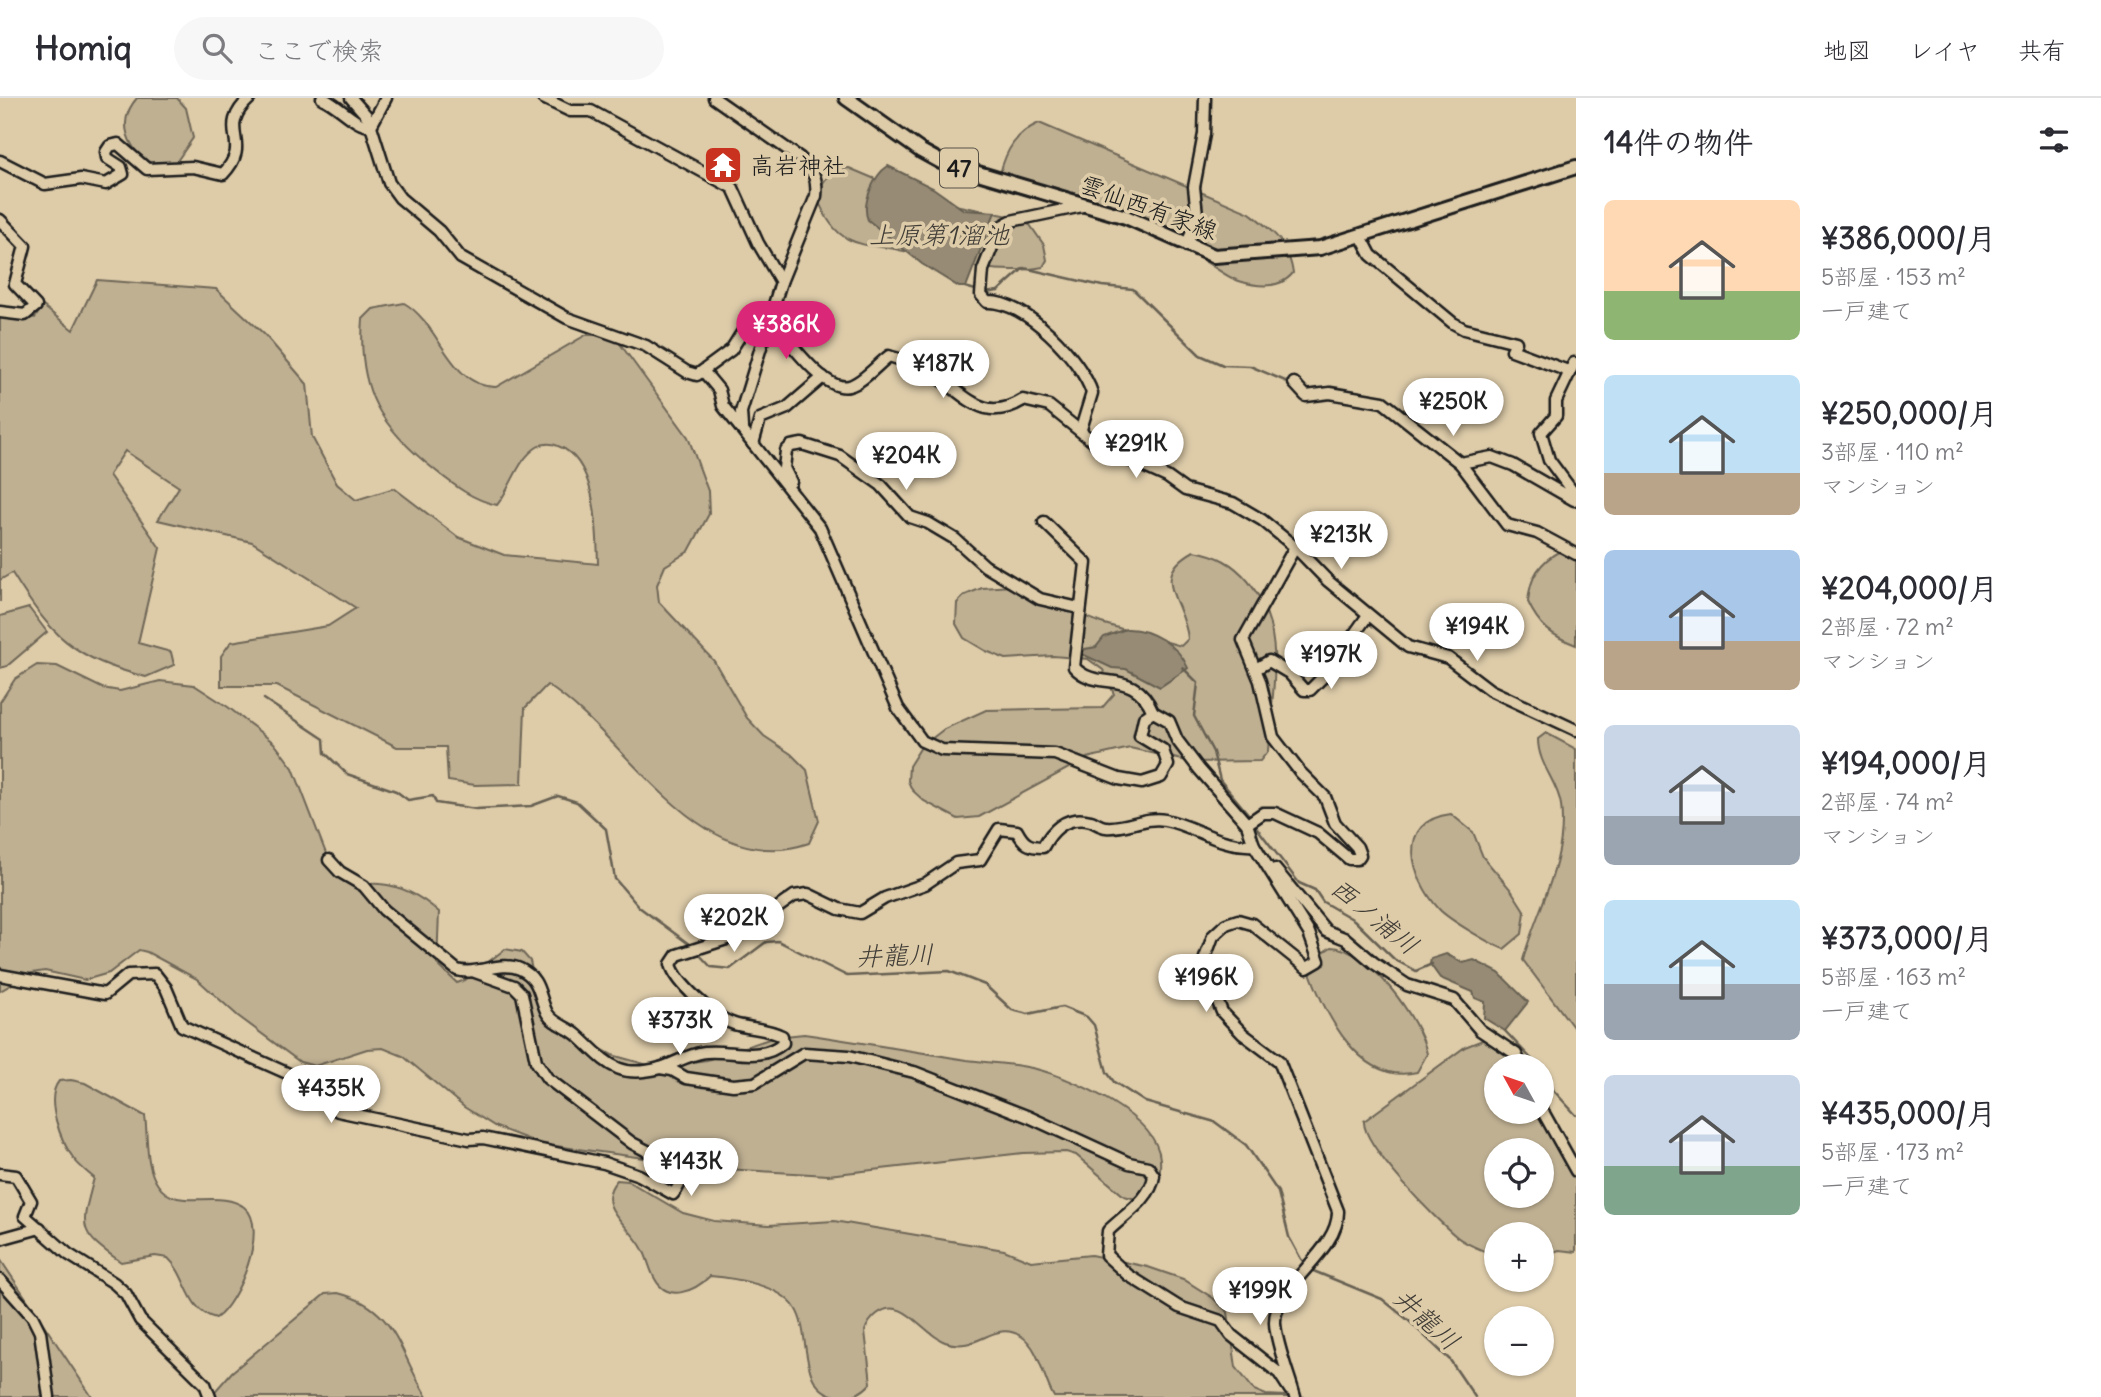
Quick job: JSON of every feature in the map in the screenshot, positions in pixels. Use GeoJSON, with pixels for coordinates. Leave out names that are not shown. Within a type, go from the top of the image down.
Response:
{"type":"FeatureCollection","features":[{"type":"Feature","properties":{"kind":"main road","name":"雲仙西有家線"},"geometry":{"type":"LineString","coordinates":[[846,98],[930,157],[1126,218],[1214,256],[1321,248],[1576,167]]}},
{"type":"Feature","properties":{"kind":"street"},"geometry":{"type":"LineString","coordinates":[[0,161],[45,184],[81,179],[106,184],[123,174],[121,167],[107,158],[106,152],[110,146],[118,144],[147,169],[193,167],[223,174],[233,163],[238,150],[233,125],[235,113],[250,98]]}},
{"type":"Feature","properties":{"kind":"street"},"geometry":{"type":"LineString","coordinates":[[322,98],[338,105],[358,125],[371,124]]}},
{"type":"Feature","properties":{"kind":"street"},"geometry":{"type":"LineString","coordinates":[[351,98],[371,124],[389,183],[400,198],[439,231],[461,258],[567,318],[646,346],[692,374],[704,372],[731,350],[748,323],[771,321],[789,339],[808,366],[841,386],[850,386],[889,356],[933,373],[968,400],[994,412],[1007,410],[1023,400],[1049,406],[1081,429],[1100,447],[1167,477],[1185,491],[1233,503],[1262,520],[1368,615],[1408,647],[1448,658],[1490,690],[1576,730]]}},
{"type":"Feature","properties":{"kind":"street"},"geometry":{"type":"LineString","coordinates":[[371,124],[386,98]]}},
{"type":"Feature","properties":{"kind":"street"},"geometry":{"type":"LineString","coordinates":[[543,98],[570,111],[591,111],[733,188],[758,243],[781,282]]}},
{"type":"Feature","properties":{"kind":"street"},"geometry":{"type":"LineString","coordinates":[[714,98],[800,158],[815,176],[816,195],[781,282],[741,412],[742,427]]}},
{"type":"Feature","properties":{"kind":"street"},"geometry":{"type":"LineString","coordinates":[[1187,246],[1197,214],[1194,187],[1202,146],[1205,98]]}},
{"type":"Feature","properties":{"kind":"street"},"geometry":{"type":"LineString","coordinates":[[1081,429],[1092,393],[1059,340],[1006,304],[987,302],[981,293],[984,270],[1000,227],[1011,221],[1087,205]]}},
{"type":"Feature","properties":{"kind":"street"},"geometry":{"type":"LineString","coordinates":[[0,220],[25,247],[15,284],[36,306],[25,315],[0,312]]}},
{"type":"Feature","properties":{"kind":"street"},"geometry":{"type":"LineString","coordinates":[[1361,236],[1371,256],[1453,323],[1464,329],[1516,342],[1513,350],[1573,364],[1556,401],[1556,416],[1541,433],[1549,460],[1575,495],[1574,500],[1513,465],[1492,457],[1460,463]]}},
{"type":"Feature","properties":{"kind":"street"},"geometry":{"type":"LineString","coordinates":[[704,372],[719,390],[723,406],[792,489],[820,528],[898,708],[922,741],[942,750],[1055,754],[1119,779],[1154,781],[1165,771],[1168,758],[1159,747],[1147,743],[1140,736],[1144,718],[1153,712]]}},
{"type":"Feature","properties":{"kind":"street"},"geometry":{"type":"LineString","coordinates":[[753,444],[760,419],[787,408],[823,377]]}},
{"type":"Feature","properties":{"kind":"street"},"geometry":{"type":"LineString","coordinates":[[1294,383],[1307,396],[1330,393],[1383,402],[1460,463],[1507,525],[1537,533],[1576,554]]}},
{"type":"Feature","properties":{"kind":"street"},"geometry":{"type":"LineString","coordinates":[[792,489],[784,468],[786,451],[791,446],[802,444],[839,456],[881,485],[910,517],[928,523],[955,539],[985,566],[1040,599],[1079,608]]}},
{"type":"Feature","properties":{"kind":"street"},"geometry":{"type":"LineString","coordinates":[[1044,522],[1086,563],[1074,667],[1094,679],[1127,683],[1148,701],[1153,712],[1169,721],[1177,740],[1247,824],[1254,845],[1309,933],[1319,961],[1307,968],[1252,924],[1238,920],[1226,924],[1213,936],[1205,958],[1208,977],[1222,1012],[1243,1034],[1279,1061],[1338,1211],[1335,1231],[1281,1303],[1275,1323],[1295,1397]]}},
{"type":"Feature","properties":{"kind":"street"},"geometry":{"type":"LineString","coordinates":[[1247,824],[1263,813],[1275,813],[1318,833],[1349,859],[1357,859],[1360,855],[1357,847],[1335,823],[1325,797],[1300,772],[1273,737],[1256,668],[1244,646],[1243,635],[1295,547]]}},
{"type":"Feature","properties":{"kind":"street"},"geometry":{"type":"LineString","coordinates":[[1256,668],[1269,661],[1276,664],[1304,690],[1310,690],[1326,674],[1368,615]]}},
{"type":"Feature","properties":{"kind":"street"},"geometry":{"type":"LineString","coordinates":[[660,1068],[691,1054],[708,1051],[747,1055],[776,1049],[783,1043],[782,1036],[774,1032],[732,1023],[708,1007],[679,979],[671,964],[677,955],[739,935],[794,896],[808,894],[839,909],[860,913],[885,898],[925,884],[956,863],[980,860],[999,829],[1017,831],[1023,842],[1031,847],[1043,847],[1059,825],[1078,819],[1106,827],[1161,820],[1239,846],[1254,845]]}},
{"type":"Feature","properties":{"kind":"street"},"geometry":{"type":"LineString","coordinates":[[328,860],[340,872],[363,886],[384,910],[457,970],[474,972],[517,968],[538,983],[551,1018],[577,1034],[611,1066],[624,1071],[660,1068],[672,1070],[686,1078],[733,1085],[755,1083],[804,1053],[849,1056],[914,1072],[1029,1117],[1129,1163],[1148,1167],[1154,1176],[1153,1186],[1148,1195],[1108,1231],[1106,1255],[1128,1275],[1179,1307],[1221,1321],[1231,1335],[1279,1373],[1295,1397]]}},
{"type":"Feature","properties":{"kind":"street"},"geometry":{"type":"LineString","coordinates":[[1267,867],[1276,869],[1310,916],[1326,931],[1346,939],[1374,964],[1407,985],[1454,1000],[1480,1030],[1516,1054]]}},
{"type":"Feature","properties":{"kind":"street"},"geometry":{"type":"LineString","coordinates":[[0,975],[105,994],[128,975],[155,974],[166,988],[182,1026],[289,1074],[338,1111],[469,1139],[483,1138],[604,1163],[639,1175],[673,1194],[682,1180],[681,1169],[672,1157],[652,1153],[632,1143],[547,1078],[536,1061],[522,994],[514,986],[474,972]]}},
{"type":"Feature","properties":{"kind":"street"},"geometry":{"type":"LineString","coordinates":[[1550,1124],[1576,1171]]}},
{"type":"Feature","properties":{"kind":"street"},"geometry":{"type":"LineString","coordinates":[[0,1174],[16,1176],[26,1189],[31,1200],[25,1216],[68,1254],[114,1283],[125,1294],[140,1320],[205,1384],[210,1397]]}},
{"type":"Feature","properties":{"kind":"street"},"geometry":{"type":"LineString","coordinates":[[0,1239],[40,1228]]}},
{"type":"Feature","properties":{"kind":"street"},"geometry":{"type":"LineString","coordinates":[[0,1280],[32,1316],[40,1332],[49,1397]]}},
{"type":"Feature","properties":{"kind":"shaded area"},"geometry":{"type":"Polygon","coordinates":[[[137,98],[177,98],[186,108],[193,138],[177,161],[161,171],[142,158],[126,130],[126,120],[137,98]]]}},
{"type":"Feature","properties":{"kind":"shaded area"},"geometry":{"type":"Polygon","coordinates":[[[1039,123],[1250,213],[1279,238],[1288,253],[1293,273],[1275,284],[1254,285],[1239,281],[1186,251],[1138,230],[1088,212],[1032,197],[1015,188],[1000,174],[1002,165],[1018,137],[1039,123]]]}},
{"type":"Feature","properties":{"kind":"shaded area"},"geometry":{"type":"Polygon","coordinates":[[[849,168],[920,198],[1009,216],[1030,225],[1044,245],[1047,260],[1043,267],[1025,270],[987,269],[854,242],[842,236],[833,226],[817,197],[828,177],[849,168]]]}},
{"type":"Feature","properties":{"kind":"shaded area"},"geometry":{"type":"Polygon","coordinates":[[[97,280],[216,289],[265,335],[307,384],[312,437],[337,484],[356,500],[394,488],[458,537],[504,555],[598,564],[595,515],[588,481],[571,454],[553,444],[540,446],[524,459],[497,505],[472,496],[417,455],[387,423],[369,387],[362,344],[363,319],[373,309],[404,303],[416,312],[467,377],[480,384],[496,387],[586,335],[601,335],[618,341],[688,437],[708,491],[709,514],[689,551],[665,566],[657,585],[659,602],[714,661],[747,718],[764,736],[791,754],[807,770],[819,821],[809,843],[769,849],[732,842],[698,823],[666,797],[576,707],[547,685],[525,708],[522,784],[475,785],[448,781],[446,747],[397,747],[277,686],[221,686],[221,656],[231,642],[328,626],[356,608],[252,542],[158,520],[179,487],[125,451],[109,475],[160,548],[138,643],[171,652],[174,665],[146,677],[100,662],[82,653],[53,629],[12,573],[0,580],[0,313],[35,318],[43,306],[73,330],[97,280]]]}},
{"type":"Feature","properties":{"kind":"shaded area"},"geometry":{"type":"Polygon","coordinates":[[[1562,550],[1576,554],[1576,645],[1547,629],[1528,602],[1537,571],[1562,550]]]}},
{"type":"Feature","properties":{"kind":"shaded area"},"geometry":{"type":"Polygon","coordinates":[[[1194,551],[1217,558],[1236,569],[1261,600],[1269,620],[1273,641],[1274,684],[1268,751],[1260,761],[1191,762],[1130,748],[1087,758],[979,817],[958,819],[924,801],[912,790],[908,781],[909,766],[921,747],[944,729],[986,710],[1102,708],[1114,694],[1103,670],[1088,659],[1053,656],[1006,659],[964,638],[956,624],[957,603],[965,595],[982,588],[1012,586],[1101,623],[1181,646],[1188,639],[1171,580],[1173,570],[1180,561],[1194,551]]]}},
{"type":"Feature","properties":{"kind":"shaded area"},"geometry":{"type":"Polygon","coordinates":[[[29,608],[47,632],[7,666],[0,668],[0,616],[29,608]]]}},
{"type":"Feature","properties":{"kind":"shaded area"},"geometry":{"type":"Polygon","coordinates":[[[37,665],[57,666],[102,688],[120,691],[160,681],[194,685],[228,707],[274,743],[293,768],[332,869],[339,876],[349,883],[388,885],[404,890],[439,912],[437,964],[457,983],[465,980],[505,949],[522,952],[530,961],[537,994],[565,1029],[612,1055],[655,1067],[707,1060],[775,1037],[804,1034],[1036,1069],[1090,1090],[1129,1114],[1144,1128],[1155,1143],[1160,1159],[1159,1177],[1155,1187],[1144,1201],[1124,1196],[1076,1155],[1066,1152],[1023,1153],[828,1175],[725,1169],[541,1144],[496,1127],[464,1107],[403,1056],[383,1048],[367,1049],[315,1066],[300,1062],[238,1016],[197,979],[139,950],[109,973],[85,980],[45,971],[32,973],[0,991],[0,702],[15,679],[37,665]]]}},
{"type":"Feature","properties":{"kind":"shaded area"},"geometry":{"type":"Polygon","coordinates":[[[1546,733],[1576,749],[1576,1031],[1523,960],[1550,884],[1560,845],[1561,805],[1539,748],[1538,739],[1546,733]]]}},
{"type":"Feature","properties":{"kind":"shaded area"},"geometry":{"type":"Polygon","coordinates":[[[1451,814],[1473,832],[1483,857],[1511,890],[1525,912],[1522,934],[1504,949],[1470,931],[1439,909],[1421,882],[1415,867],[1413,852],[1421,827],[1433,819],[1451,814]]]}},
{"type":"Feature","properties":{"kind":"shaded area"},"geometry":{"type":"Polygon","coordinates":[[[1331,947],[1345,950],[1360,959],[1376,972],[1403,1005],[1415,1023],[1427,1054],[1417,1072],[1397,1073],[1378,1068],[1348,1043],[1335,1025],[1309,970],[1318,956],[1331,947]]]}},
{"type":"Feature","properties":{"kind":"shaded area"},"geometry":{"type":"Polygon","coordinates":[[[1485,1039],[1508,1048],[1515,1054],[1484,1054],[1484,1124],[1547,1124],[1553,1138],[1484,1138],[1484,1208],[1554,1208],[1554,1140],[1576,1166],[1576,1252],[1554,1252],[1554,1222],[1484,1222],[1484,1251],[1466,1243],[1447,1228],[1402,1182],[1375,1147],[1364,1121],[1465,1047],[1485,1039]]]}},
{"type":"Feature","properties":{"kind":"shaded area"},"geometry":{"type":"Polygon","coordinates":[[[59,1081],[85,1083],[145,1116],[151,1170],[158,1185],[166,1193],[176,1198],[223,1199],[234,1202],[244,1207],[251,1217],[254,1231],[248,1264],[233,1297],[216,1318],[206,1314],[193,1301],[175,1265],[168,1258],[155,1256],[121,1262],[89,1235],[85,1218],[94,1178],[69,1152],[54,1109],[53,1098],[59,1081]]]}},
{"type":"Feature","properties":{"kind":"shaded area"},"geometry":{"type":"Polygon","coordinates":[[[617,1180],[628,1181],[683,1213],[714,1221],[769,1225],[834,1221],[1004,1250],[1031,1261],[1091,1255],[1148,1267],[1183,1279],[1213,1298],[1228,1312],[1236,1367],[1254,1390],[1266,1395],[1305,1397],[1054,1397],[1033,1348],[1021,1336],[1002,1331],[967,1344],[945,1342],[904,1312],[895,1309],[886,1309],[877,1314],[865,1331],[871,1383],[851,1396],[828,1393],[818,1386],[811,1375],[800,1319],[795,1308],[779,1294],[756,1284],[710,1276],[697,1286],[682,1292],[674,1293],[660,1286],[642,1248],[611,1207],[611,1190],[617,1180]]]}},
{"type":"Feature","properties":{"kind":"shaded area"},"geometry":{"type":"Polygon","coordinates":[[[0,1259],[92,1397],[0,1397],[0,1259]]]}},
{"type":"Feature","properties":{"kind":"shaded area"},"geometry":{"type":"Polygon","coordinates":[[[338,1293],[358,1300],[373,1309],[385,1321],[427,1397],[210,1397],[232,1372],[325,1294],[338,1293]]]}},
{"type":"Feature","properties":{"kind":"water","name":"上原第1溜池"},"geometry":{"type":"Polygon","coordinates":[[[888,166],[933,188],[964,210],[995,212],[966,287],[959,287],[922,264],[868,220],[866,206],[870,190],[888,166]]]}},
{"type":"Feature","properties":{"kind":"water"},"geometry":{"type":"Polygon","coordinates":[[[1126,629],[1144,631],[1170,645],[1188,668],[1160,687],[1126,669],[1112,668],[1082,654],[1085,649],[1096,647],[1104,637],[1126,629]]]}},
{"type":"Feature","properties":{"kind":"water"},"geometry":{"type":"Polygon","coordinates":[[[1446,954],[1463,963],[1474,960],[1499,973],[1528,1002],[1505,1031],[1484,1018],[1485,1002],[1475,998],[1473,992],[1440,978],[1430,964],[1431,959],[1446,954]]]}},
{"type":"Feature","properties":{"kind":"waterway"},"geometry":{"type":"LineString","coordinates":[[985,293],[998,291],[1024,268],[1102,286],[1133,289],[1200,355],[1223,365],[1250,366],[1290,383]]}},
{"type":"Feature","properties":{"kind":"waterway"},"geometry":{"type":"LineString","coordinates":[[965,287],[979,291]]}},
{"type":"Feature","properties":{"kind":"waterway"},"geometry":{"type":"LineString","coordinates":[[1324,397],[1363,403]]}},
{"type":"Feature","properties":{"kind":"waterway"},"geometry":{"type":"LineString","coordinates":[[1382,407],[1399,420]]}},
{"type":"Feature","properties":{"kind":"waterway"},"geometry":{"type":"LineString","coordinates":[[1448,459],[1463,474]]}},
{"type":"Feature","properties":{"kind":"waterway"},"geometry":{"type":"LineString","coordinates":[[1494,516],[1508,530],[1539,539]]}},
{"type":"Feature","properties":{"kind":"waterway"},"geometry":{"type":"LineString","coordinates":[[1550,544],[1565,553]]}},
{"type":"Feature","properties":{"kind":"waterway","name":"西ノ浦川"},"geometry":{"type":"LineString","coordinates":[[1183,668],[1198,683],[1194,716],[1213,752],[1220,780],[1250,816]]}},
{"type":"Feature","properties":{"kind":"waterway","name":"井龍川"},"geometry":{"type":"LineString","coordinates":[[264,699],[324,739],[325,753],[347,774],[396,791],[408,800],[433,796],[436,803],[476,809],[531,806],[558,796],[577,802],[606,829],[615,879],[639,907],[693,947]]}},
{"type":"Feature","properties":{"kind":"waterway","name":"西ノ浦川"},"geometry":{"type":"LineString","coordinates":[[1254,824],[1299,883],[1315,890],[1323,902],[1354,920],[1395,960],[1416,971],[1432,964]]}},
{"type":"Feature","properties":{"kind":"waterway","name":"井龍川"},"geometry":{"type":"LineString","coordinates":[[697,952],[711,967],[730,969],[766,942],[778,941],[847,976],[949,971],[985,985],[1012,1010],[1028,1014],[1062,1007],[1087,1017],[1094,1025],[1107,1072],[1114,1082],[1145,1102],[1215,1122],[1246,1145],[1278,1192],[1289,1237],[1301,1259],[1311,1270],[1382,1299],[1450,1360],[1475,1397]]}},
{"type":"Feature","properties":{"kind":"waterway","name":"西ノ浦川"},"geometry":{"type":"LineString","coordinates":[[1505,1031],[1527,1054]]}},
{"type":"Feature","properties":{"kind":"waterway","name":"西ノ浦川"},"geometry":{"type":"LineString","coordinates":[[1554,1091],[1576,1115]]}},
{"type":"Feature","properties":{"kind":"place","name":"高岩神社"},"geometry":{"type":"Point","coordinates":[723,165]}}]}
